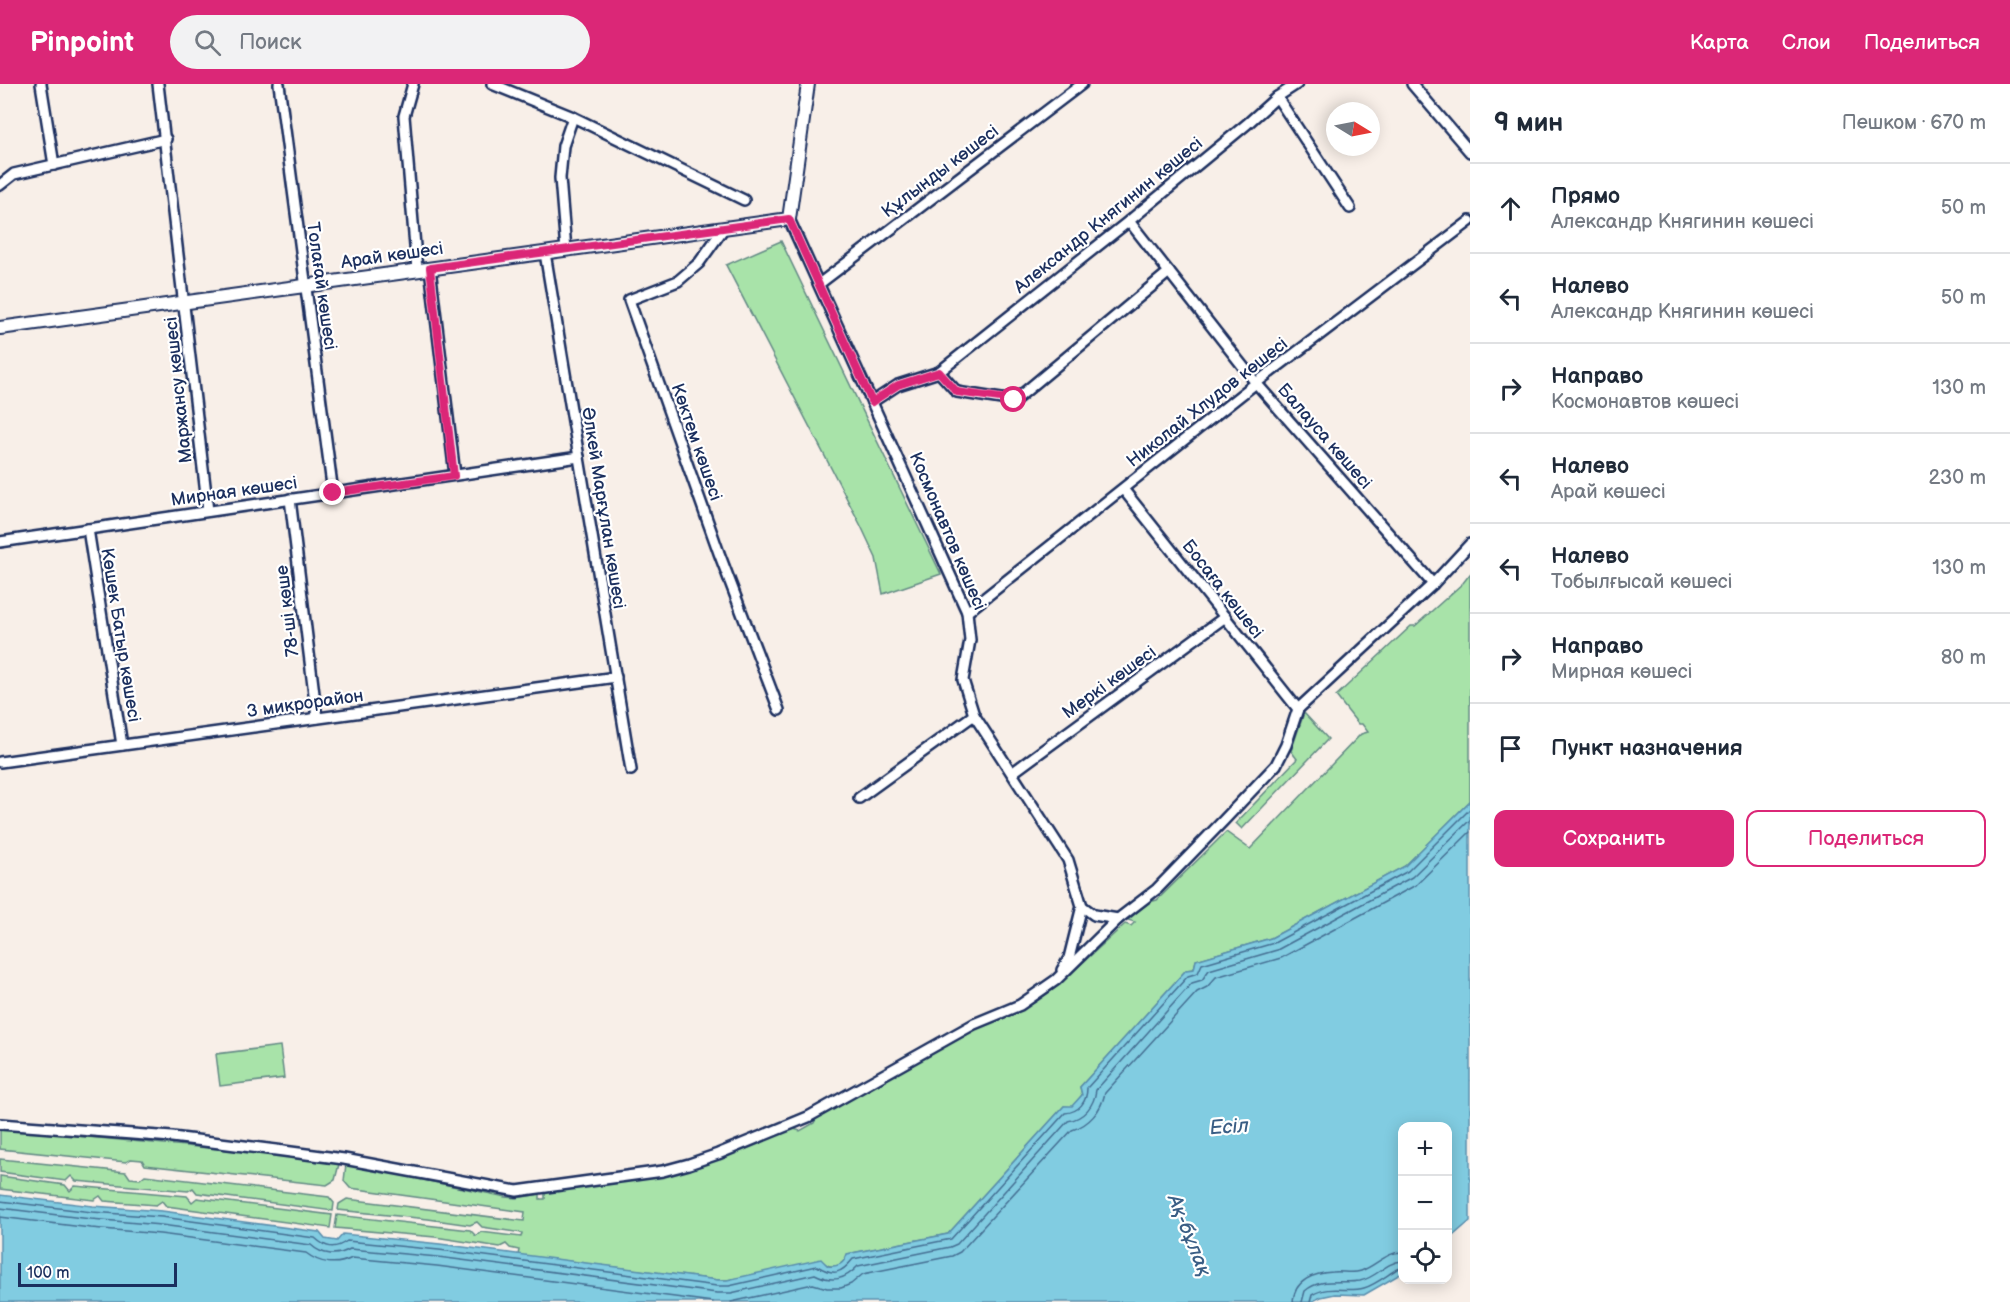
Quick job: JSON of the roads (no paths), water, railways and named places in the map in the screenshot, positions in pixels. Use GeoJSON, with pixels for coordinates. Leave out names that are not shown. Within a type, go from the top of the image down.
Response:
{"type":"FeatureCollection","features":[{"type":"Feature","properties":{"kind":"street"},"geometry":{"type":"LineString","coordinates":[[41,84],[54,165]]}},
{"type":"Feature","properties":{"kind":"street","name":"Маржансу көшесі"},"geometry":{"type":"LineString","coordinates":[[158,84],[208,511]]}},
{"type":"Feature","properties":{"kind":"street","name":"Толағай көшесі"},"geometry":{"type":"LineString","coordinates":[[279,84],[333,493]]}},
{"type":"Feature","properties":{"kind":"street"},"geometry":{"type":"LineString","coordinates":[[413,84],[404,116],[417,270]]}},
{"type":"Feature","properties":{"kind":"street"},"geometry":{"type":"LineString","coordinates":[[492,84],[573,117],[744,200]]}},
{"type":"Feature","properties":{"kind":"street"},"geometry":{"type":"LineString","coordinates":[[789,219],[807,84]]}},
{"type":"Feature","properties":{"kind":"street"},"geometry":{"type":"LineString","coordinates":[[1063,84],[1072,90]]}},
{"type":"Feature","properties":{"kind":"street","name":"Құлынды көшесі"},"geometry":{"type":"LineString","coordinates":[[819,284],[1082,84]]}},
{"type":"Feature","properties":{"kind":"street","name":"Александр Княгинин көшесі"},"geometry":{"type":"LineString","coordinates":[[872,402],[898,385],[939,372],[1129,221],[1277,97],[1297,84]]}},
{"type":"Feature","properties":{"kind":"street"},"geometry":{"type":"LineString","coordinates":[[1412,84],[1470,152]]}},
{"type":"Feature","properties":{"kind":"street"},"geometry":{"type":"LineString","coordinates":[[1277,97],[1350,208]]}},
{"type":"Feature","properties":{"kind":"street"},"geometry":{"type":"LineString","coordinates":[[566,250],[560,178],[563,146],[573,117]]}},
{"type":"Feature","properties":{"kind":"street"},"geometry":{"type":"LineString","coordinates":[[0,184],[14,174],[166,139]]}},
{"type":"Feature","properties":{"kind":"street","name":"Арай көшесі"},"geometry":{"type":"LineString","coordinates":[[0,328],[789,219]]}},
{"type":"Feature","properties":{"kind":"street","name":"Космонавтов көшесі"},"geometry":{"type":"LineString","coordinates":[[789,219],[967,612],[970,640],[963,681],[974,716],[1068,860],[1082,906]]}},
{"type":"Feature","properties":{"kind":"street","name":"Балауса көшесі"},"geometry":{"type":"LineString","coordinates":[[1129,221],[1256,383],[1433,584]]}},
{"type":"Feature","properties":{"kind":"street","name":"Николай Хлудов көшесі"},"geometry":{"type":"LineString","coordinates":[[967,612],[1256,383],[1470,221]]}},
{"type":"Feature","properties":{"kind":"street","name":"Көктем көшесі"},"geometry":{"type":"LineString","coordinates":[[724,228],[699,263],[678,281],[629,300],[718,553],[778,710]]}},
{"type":"Feature","properties":{"kind":"street","name":"Әлкей Марғұлан көшесі"},"geometry":{"type":"LineString","coordinates":[[544,253],[631,770]]}},
{"type":"Feature","properties":{"kind":"street"},"geometry":{"type":"LineString","coordinates":[[430,268],[454,476]]}},
{"type":"Feature","properties":{"kind":"street"},"geometry":{"type":"LineString","coordinates":[[939,372],[957,392],[1014,400],[1169,272]]}},
{"type":"Feature","properties":{"kind":"street","name":"Мирная көшесі"},"geometry":{"type":"LineString","coordinates":[[0,542],[579,457]]}},
{"type":"Feature","properties":{"kind":"street","name":"Босаға көшесі"},"geometry":{"type":"LineString","coordinates":[[1123,489],[1298,709]]}},
{"type":"Feature","properties":{"kind":"street","name":"78-ші көше"},"geometry":{"type":"LineString","coordinates":[[290,499],[317,718]]}},
{"type":"Feature","properties":{"kind":"street","name":"Көшек Батыр көшесі"},"geometry":{"type":"LineString","coordinates":[[88,529],[122,746]]}},
{"type":"Feature","properties":{"kind":"street"},"geometry":{"type":"LineString","coordinates":[[0,1124],[172,1137],[276,1150],[372,1164],[506,1190],[529,1191],[663,1171],[718,1154],[808,1117],[974,1024],[1020,1005],[1056,980],[1118,919],[1157,889],[1276,765],[1298,709],[1433,584],[1470,544]]}},
{"type":"Feature","properties":{"kind":"street","name":"Меркі көшесі"},"geometry":{"type":"LineString","coordinates":[[1012,773],[1225,617]]}},
{"type":"Feature","properties":{"kind":"street","name":"3 микрорайон"},"geometry":{"type":"LineString","coordinates":[[0,762],[616,677]]}},
{"type":"Feature","properties":{"kind":"street"},"geometry":{"type":"LineString","coordinates":[[859,798],[974,716]]}},
{"type":"Feature","properties":{"kind":"street"},"geometry":{"type":"LineString","coordinates":[[1056,980],[1069,958],[1082,906],[1094,915],[1118,919]]}},
{"type":"Feature","properties":{"kind":"water"},"geometry":{"type":"Polygon","coordinates":[[[1470,801],[1470,1221],[1452,1237],[1452,1122],[1398,1122],[1398,1275],[1364,1295],[1335,1294],[1311,1302],[0,1302],[0,1195],[93,1206],[162,1211],[319,1232],[325,1239],[337,1241],[343,1234],[440,1244],[718,1280],[821,1259],[828,1266],[835,1266],[842,1262],[847,1254],[948,1234],[1064,1106],[1072,1106],[1082,1095],[1080,1087],[1186,970],[1194,969],[1196,960],[1271,938],[1405,866],[1470,801]]]}},
{"type":"Feature","properties":{"kind":"water label","name":"Есіл"},"geometry":{"type":"Point","coordinates":[1229,1126]}},
{"type":"Feature","properties":{"kind":"water label","name":"Ақ-бұлақ"},"geometry":{"type":"Point","coordinates":[1190,1235]}}]}
